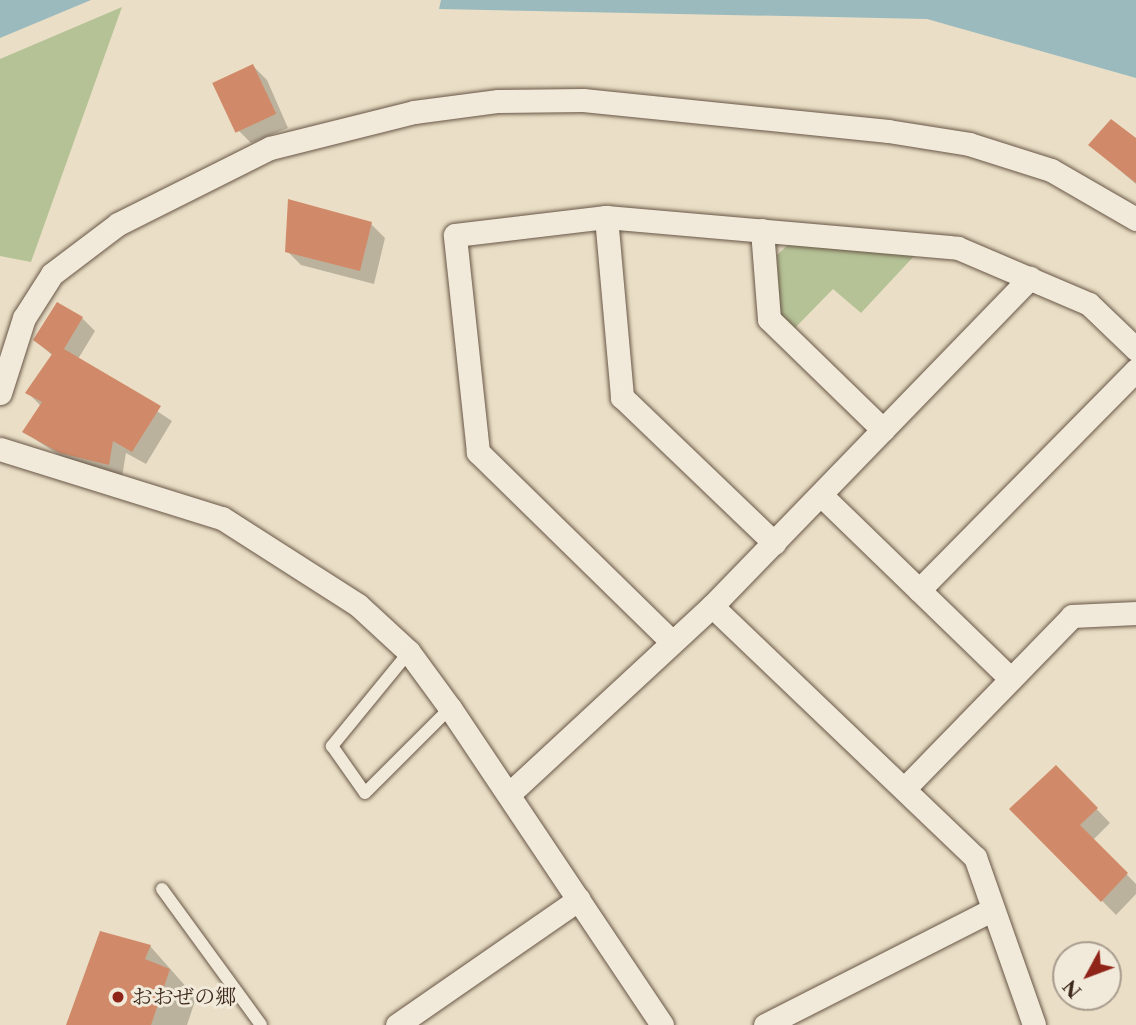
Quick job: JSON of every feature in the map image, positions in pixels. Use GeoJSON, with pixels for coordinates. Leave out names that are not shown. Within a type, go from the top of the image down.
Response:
{"type":"FeatureCollection","features":[{"type":"Feature","properties":{"kind":"street"},"geometry":{"type":"LineString","coordinates":[[0,393],[24,318],[52,274],[118,224],[270,148],[414,112],[498,101],[583,100],[724,110],[888,131],[969,144],[1051,170],[1136,219]]}},
{"type":"Feature","properties":{"kind":"street"},"geometry":{"type":"LineString","coordinates":[[606,217],[622,397],[774,543]]}},
{"type":"Feature","properties":{"kind":"street"},"geometry":{"type":"LineString","coordinates":[[673,642],[478,452],[455,235],[606,217],[958,248],[1089,304],[1136,349]]}},
{"type":"Feature","properties":{"kind":"street"},"geometry":{"type":"LineString","coordinates":[[762,230],[769,319],[883,430]]}},
{"type":"Feature","properties":{"kind":"street"},"geometry":{"type":"LineString","coordinates":[[509,794],[712,606],[1030,278]]}},
{"type":"Feature","properties":{"kind":"street"},"geometry":{"type":"LineString","coordinates":[[919,590],[1136,370]]}},
{"type":"Feature","properties":{"kind":"street"},"geometry":{"type":"LineString","coordinates":[[0,449],[222,517],[347,597],[409,652],[509,794],[662,1025]]}},
{"type":"Feature","properties":{"kind":"street"},"geometry":{"type":"LineString","coordinates":[[821,495],[1011,678]]}},
{"type":"Feature","properties":{"kind":"street"},"geometry":{"type":"LineString","coordinates":[[712,606],[975,857],[1034,1025]]}},
{"type":"Feature","properties":{"kind":"street"},"geometry":{"type":"LineString","coordinates":[[904,789],[1072,616],[1136,613]]}},
{"type":"Feature","properties":{"kind":"street"},"geometry":{"type":"LineString","coordinates":[[397,1025],[579,899]]}},
{"type":"Feature","properties":{"kind":"street"},"geometry":{"type":"LineString","coordinates":[[765,1025],[992,910]]}},
{"type":"Feature","properties":{"kind":"lane"},"geometry":{"type":"LineString","coordinates":[[409,652],[332,746],[365,793],[450,708]]}},
{"type":"Feature","properties":{"kind":"lane"},"geometry":{"type":"LineString","coordinates":[[162,889],[261,1025]]}},
{"type":"Feature","properties":{"kind":"green space"},"geometry":{"type":"Polygon","coordinates":[[[122,7],[31,262],[0,256],[0,59],[122,7]]]}},
{"type":"Feature","properties":{"kind":"green space"},"geometry":{"type":"Polygon","coordinates":[[[789,244],[915,255],[861,313],[833,289],[792,331],[779,319],[777,255],[789,244]]]}},
{"type":"Feature","properties":{"kind":"water"},"geometry":{"type":"Polygon","coordinates":[[[0,0],[91,0],[0,38],[0,0]]]}},
{"type":"Feature","properties":{"kind":"water"},"geometry":{"type":"Polygon","coordinates":[[[441,0],[1136,0],[1136,78],[927,19],[439,9],[441,0]]]}},
{"type":"Feature","properties":{"kind":"building"},"geometry":{"type":"Polygon","coordinates":[[[253,64],[276,114],[235,133],[212,83],[253,64]]]}},
{"type":"Feature","properties":{"kind":"building"},"geometry":{"type":"Polygon","coordinates":[[[1111,119],[1136,138],[1136,183],[1088,145],[1111,119]]]}},
{"type":"Feature","properties":{"kind":"building"},"geometry":{"type":"Polygon","coordinates":[[[288,199],[372,222],[360,271],[285,252],[288,199]]]}},
{"type":"Feature","properties":{"kind":"building"},"geometry":{"type":"Polygon","coordinates":[[[57,302],[83,317],[64,349],[161,406],[132,452],[113,441],[109,465],[60,453],[22,432],[42,402],[25,393],[52,354],[33,340],[57,302]]]}},
{"type":"Feature","properties":{"kind":"building"},"geometry":{"type":"Polygon","coordinates":[[[1056,765],[1098,808],[1080,825],[1128,873],[1101,902],[1009,809],[1056,765]]]}},
{"type":"Feature","properties":{"kind":"building","name":"おおぜの郷"},"geometry":{"type":"Polygon","coordinates":[[[100,931],[151,945],[145,959],[170,969],[151,1025],[66,1025],[100,931]]]}},
{"type":"Feature","properties":{"kind":"place","name":"おおぜの郷"},"geometry":{"type":"Point","coordinates":[118,997]}}]}
